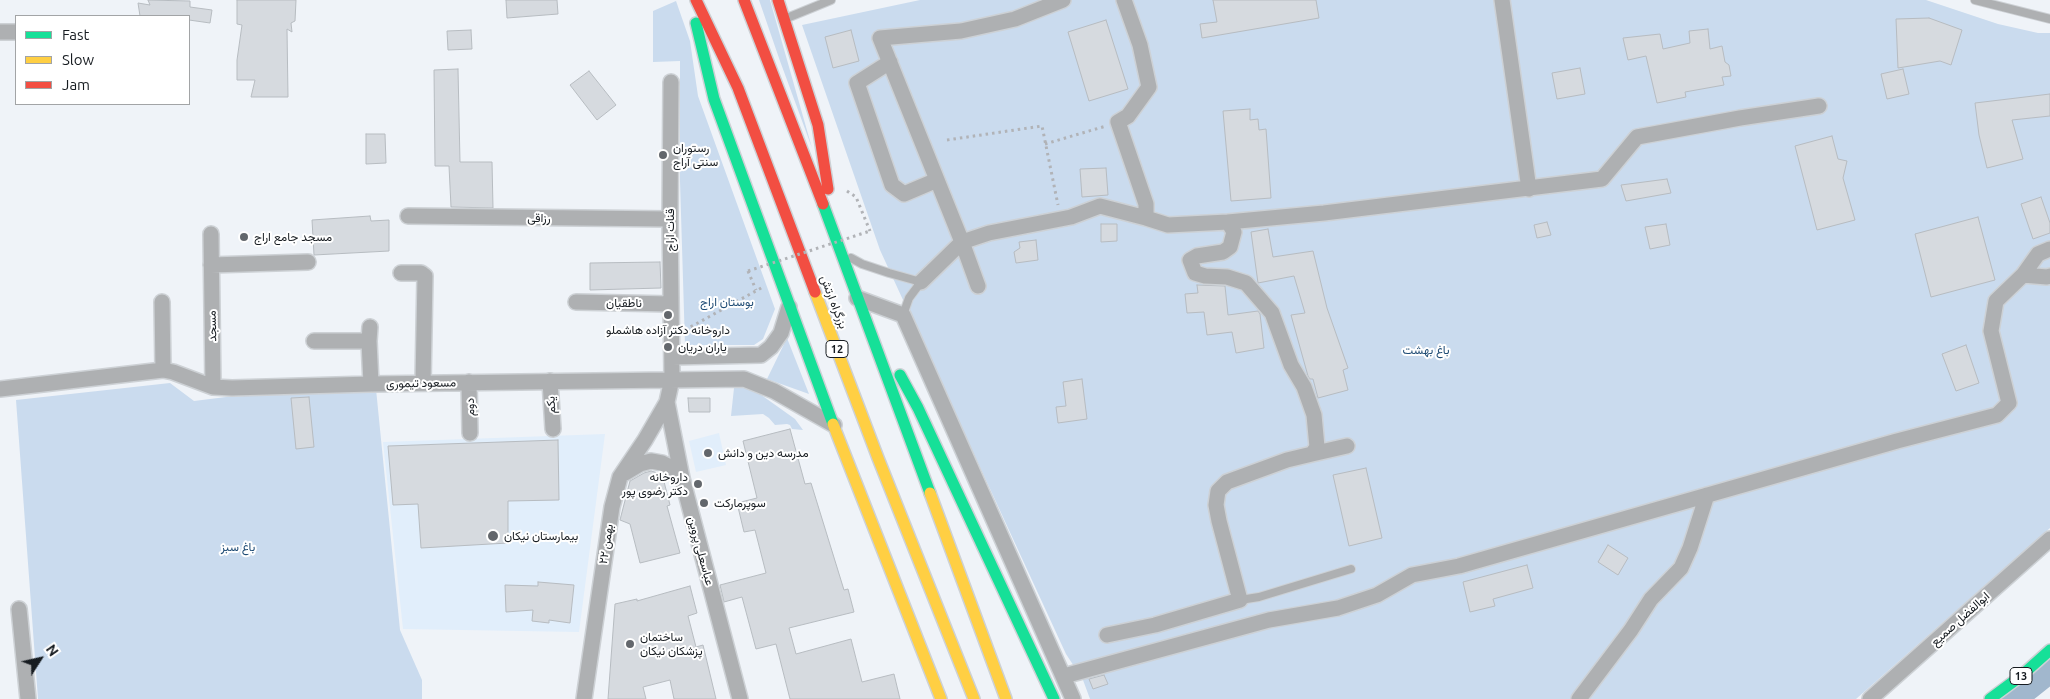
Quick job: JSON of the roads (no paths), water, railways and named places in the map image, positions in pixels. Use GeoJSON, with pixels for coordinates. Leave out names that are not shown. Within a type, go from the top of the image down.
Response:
{"type":"FeatureCollection","features":[{"type":"Feature","properties":{"kind":"highway"},"geometry":{"type":"LineString","coordinates":[[692,0],[714,99],[834,425],[941,699]]}},
{"type":"Feature","properties":{"kind":"highway","name":"بزرگراه ارتش"},"geometry":{"type":"LineString","coordinates":[[696,0],[738,88],[878,458],[974,699]]}},
{"type":"Feature","properties":{"kind":"highway","name":"بزرگراه ارتش"},"geometry":{"type":"LineString","coordinates":[[744,0],[834,234],[1006,698]]}},
{"type":"Feature","properties":{"kind":"highway"},"geometry":{"type":"LineString","coordinates":[[778,0],[818,125],[834,234]]}},
{"type":"Feature","properties":{"kind":"highway"},"geometry":{"type":"LineString","coordinates":[[857,298],[918,408],[1054,699]]}},
{"type":"Feature","properties":{"kind":"highway"},"geometry":{"type":"LineString","coordinates":[[834,425],[848,436]]}},
{"type":"Feature","properties":{"kind":"highway"},"geometry":{"type":"LineString","coordinates":[[864,447],[878,458],[875,478]]}},
{"type":"Feature","properties":{"kind":"highway"},"geometry":{"type":"LineString","coordinates":[[869,517],[872,497]]}},
{"type":"Feature","properties":{"kind":"highway","name":"13"},"geometry":{"type":"LineString","coordinates":[[1990,699],[2021,676],[2050,650]]}},
{"type":"Feature","properties":{"kind":"street"},"geometry":{"type":"LineString","coordinates":[[978,286],[880,38],[961,31],[1015,19],[1063,0]]}},
{"type":"Feature","properties":{"kind":"street"},"geometry":{"type":"LineString","coordinates":[[1124,0],[1140,46],[1149,87],[1128,116],[1118,122],[1146,204],[1146,218]]}},
{"type":"Feature","properties":{"kind":"street"},"geometry":{"type":"LineString","coordinates":[[1502,0],[1529,189]]}},
{"type":"Feature","properties":{"kind":"street"},"geometry":{"type":"LineString","coordinates":[[0,32],[15,32]]}},
{"type":"Feature","properties":{"kind":"street"},"geometry":{"type":"LineString","coordinates":[[890,62],[857,83],[892,185],[904,194],[937,180]]}},
{"type":"Feature","properties":{"kind":"street","name":"قنات اراج"},"geometry":{"type":"LineString","coordinates":[[667,402],[672,379],[671,82]]}},
{"type":"Feature","properties":{"kind":"street"},"geometry":{"type":"LineString","coordinates":[[921,282],[962,242],[989,233],[1060,219],[1100,206],[1168,225],[1228,222],[1324,213],[1602,179],[1637,137],[1819,106]]}},
{"type":"Feature","properties":{"kind":"street","name":"رزاقی"},"geometry":{"type":"LineString","coordinates":[[408,216],[670,219]]}},
{"type":"Feature","properties":{"kind":"street"},"geometry":{"type":"LineString","coordinates":[[1228,222],[1234,232],[1230,247],[1223,252],[1197,256],[1190,260],[1195,273],[1205,276],[1228,277],[1246,283],[1272,313],[1291,365],[1304,387],[1314,415],[1317,447],[1312,454]]}},
{"type":"Feature","properties":{"kind":"street","name":"مسجد"},"geometry":{"type":"LineString","coordinates":[[211,234],[213,387]]}},
{"type":"Feature","properties":{"kind":"street"},"geometry":{"type":"LineString","coordinates":[[1064,676],[1269,620],[1338,608],[1377,595],[1412,575],[1459,566],[1897,441],[1997,416],[2008,402],[1991,331],[1996,301],[2023,275],[2038,254],[2050,249]]}},
{"type":"Feature","properties":{"kind":"street"},"geometry":{"type":"LineString","coordinates":[[212,264],[308,262]]}},
{"type":"Feature","properties":{"kind":"street"},"geometry":{"type":"LineString","coordinates":[[401,273],[421,273],[425,276],[422,383]]}},
{"type":"Feature","properties":{"kind":"street"},"geometry":{"type":"LineString","coordinates":[[2023,275],[2050,276]]}},
{"type":"Feature","properties":{"kind":"street"},"geometry":{"type":"LineString","coordinates":[[857,298],[903,315],[1074,699]]}},
{"type":"Feature","properties":{"kind":"street"},"geometry":{"type":"LineString","coordinates":[[162,302],[163,370]]}},
{"type":"Feature","properties":{"kind":"street","name":"ناطقیان"},"geometry":{"type":"LineString","coordinates":[[576,302],[671,304]]}},
{"type":"Feature","properties":{"kind":"street"},"geometry":{"type":"LineString","coordinates":[[672,357],[761,355],[772,347],[781,333],[790,306]]}},
{"type":"Feature","properties":{"kind":"street"},"geometry":{"type":"LineString","coordinates":[[314,341],[370,334],[372,384]]}},
{"type":"Feature","properties":{"kind":"street","name":"مسعود تیموری"},"geometry":{"type":"LineString","coordinates":[[0,389],[163,370],[213,387],[232,388],[469,382],[744,379],[774,391],[834,425]]}},
{"type":"Feature","properties":{"kind":"street","name":"یکم"},"geometry":{"type":"LineString","coordinates":[[550,381],[553,429]]}},
{"type":"Feature","properties":{"kind":"street","name":"دوم"},"geometry":{"type":"LineString","coordinates":[[469,382],[470,432]]}},
{"type":"Feature","properties":{"kind":"street","name":"۲۲ بهمن"},"geometry":{"type":"LineString","coordinates":[[584,699],[612,507],[620,477],[645,440],[667,402]]}},
{"type":"Feature","properties":{"kind":"street","name":"عباسعلی پروین"},"geometry":{"type":"LineString","coordinates":[[667,402],[682,478],[740,699]]}},
{"type":"Feature","properties":{"kind":"street"},"geometry":{"type":"LineString","coordinates":[[1107,635],[1155,625],[1240,600],[1235,589],[1219,521],[1216,505],[1218,491],[1227,482],[1286,460],[1347,446]]}},
{"type":"Feature","properties":{"kind":"street"},"geometry":{"type":"LineString","coordinates":[[620,477],[640,464],[651,461],[662,462],[672,468],[682,478]]}},
{"type":"Feature","properties":{"kind":"street"},"geometry":{"type":"LineString","coordinates":[[1578,699],[1631,630],[1651,599],[1681,568],[1690,548],[1707,495]]}},
{"type":"Feature","properties":{"kind":"street","name":"ابوالفضل صمیع"},"geometry":{"type":"LineString","coordinates":[[1870,699],[2050,539]]}},
{"type":"Feature","properties":{"kind":"street"},"geometry":{"type":"LineString","coordinates":[[19,609],[28,699]]}},
{"type":"Feature","properties":{"kind":"lane"},"geometry":{"type":"LineString","coordinates":[[784,19],[831,0]]}},
{"type":"Feature","properties":{"kind":"lane"},"geometry":{"type":"LineString","coordinates":[[1975,0],[2050,19]]}},
{"type":"Feature","properties":{"kind":"lane"},"geometry":{"type":"LineString","coordinates":[[840,251],[862,264],[921,282],[909,298],[903,315]]}},
{"type":"Feature","properties":{"kind":"lane"},"geometry":{"type":"LineString","coordinates":[[1240,600],[1259,597],[1351,569]]}},
{"type":"Feature","properties":{"kind":"waterway"},"geometry":{"type":"LineString","coordinates":[[2011,699],[2050,668]]}},
{"type":"Feature","properties":{"kind":"place","name":"رستوران سنتی آراج"},"geometry":{"type":"Point","coordinates":[663,155]}},
{"type":"Feature","properties":{"kind":"place","name":"مسجد جامع اراج"},"geometry":{"type":"Point","coordinates":[244,237]}},
{"type":"Feature","properties":{"kind":"place","name":"داروخانه دکتر آزاده هاشملو"},"geometry":{"type":"Point","coordinates":[668,315]}},
{"type":"Feature","properties":{"kind":"place","name":"یاران دریان"},"geometry":{"type":"Point","coordinates":[668,347]}},
{"type":"Feature","properties":{"kind":"place","name":"مدرسه دین و دانش"},"geometry":{"type":"Point","coordinates":[708,453]}},
{"type":"Feature","properties":{"kind":"place","name":"داروخانه دکتر رضوی پور"},"geometry":{"type":"Point","coordinates":[698,484]}},
{"type":"Feature","properties":{"kind":"place","name":"سوپرمارکت"},"geometry":{"type":"Point","coordinates":[704,503]}},
{"type":"Feature","properties":{"kind":"place","name":"بیمارستان نیکان"},"geometry":{"type":"Point","coordinates":[493,536]}},
{"type":"Feature","properties":{"kind":"place","name":"ساختمان پزشکان نیکان"},"geometry":{"type":"Point","coordinates":[630,644]}},
{"type":"Feature","properties":{"kind":"park label","name":"بوستان اراج"},"geometry":{"type":"Point","coordinates":[727,302]}},
{"type":"Feature","properties":{"kind":"park label","name":"باغ بهشت"},"geometry":{"type":"Point","coordinates":[1426,350]}},
{"type":"Feature","properties":{"kind":"park label","name":"باغ سبز"},"geometry":{"type":"Point","coordinates":[238,547]}}]}
